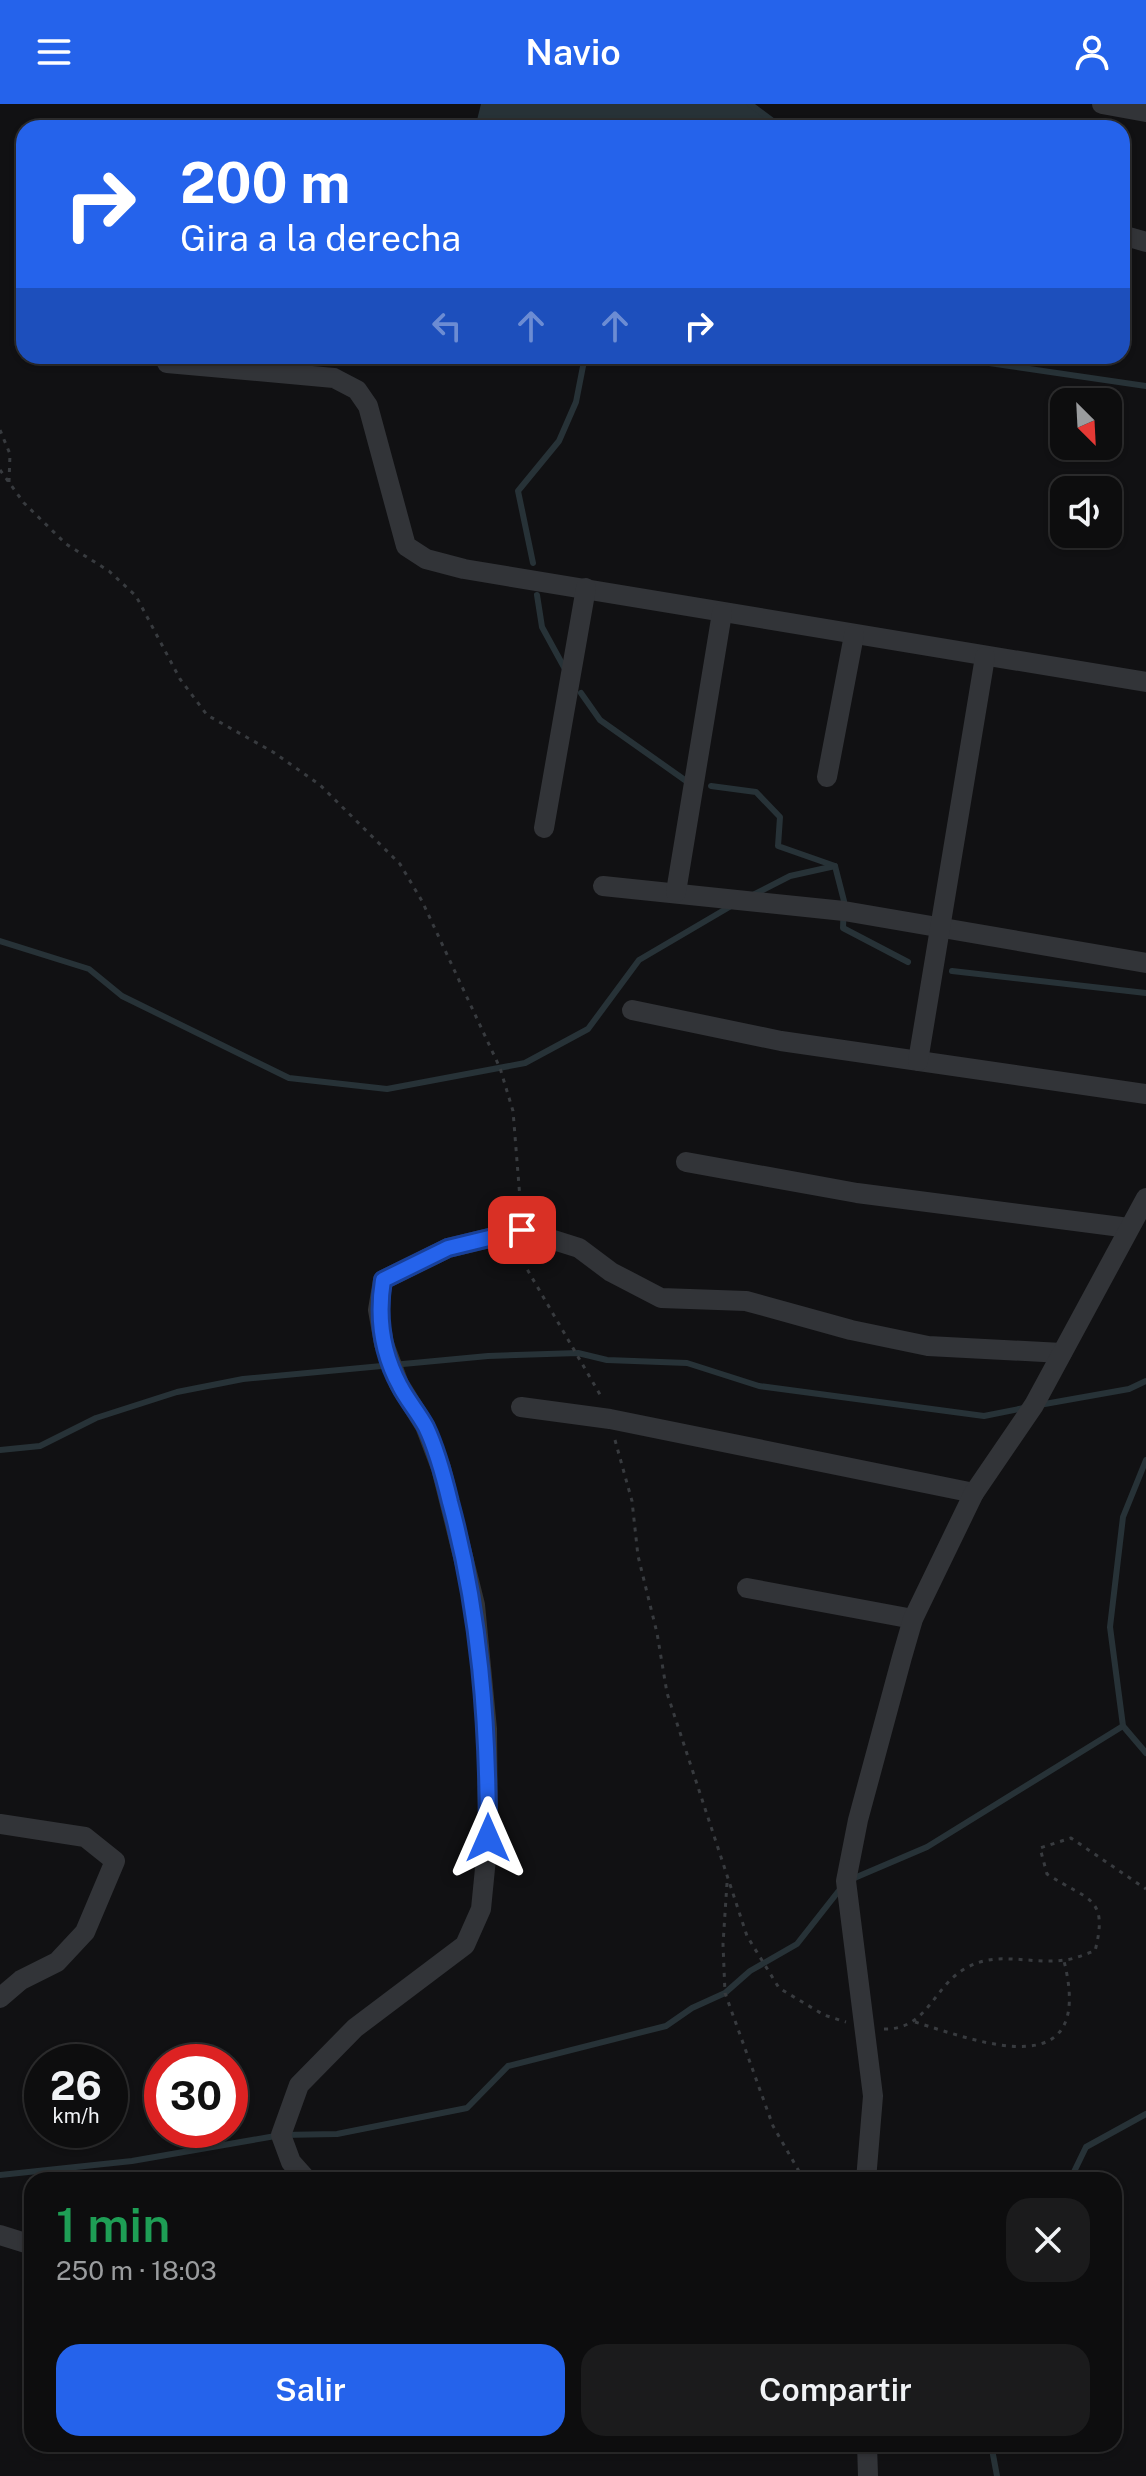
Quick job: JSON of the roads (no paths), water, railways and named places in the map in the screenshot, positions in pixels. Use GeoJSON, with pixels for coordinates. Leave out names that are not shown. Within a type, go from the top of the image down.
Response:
{"type":"FeatureCollection","features":[{"type":"Feature","properties":{"kind":"street"},"geometry":{"type":"LineString","coordinates":[[1102,104],[1146,112]]}},
{"type":"Feature","properties":{"kind":"street"},"geometry":{"type":"LineString","coordinates":[[178,364],[334,378],[350,384],[368,406],[406,546],[426,559],[464,569],[1146,682]]}},
{"type":"Feature","properties":{"kind":"street"},"geometry":{"type":"LineString","coordinates":[[544,828],[586,588]]}},
{"type":"Feature","properties":{"kind":"street"},"geometry":{"type":"LineString","coordinates":[[676,892],[722,613]]}},
{"type":"Feature","properties":{"kind":"street"},"geometry":{"type":"LineString","coordinates":[[827,777],[854,635]]}},
{"type":"Feature","properties":{"kind":"street"},"geometry":{"type":"LineString","coordinates":[[918,1061],[985,657]]}},
{"type":"Feature","properties":{"kind":"street"},"geometry":{"type":"LineString","coordinates":[[603,886],[844,911],[1146,963]]}},
{"type":"Feature","properties":{"kind":"street"},"geometry":{"type":"LineString","coordinates":[[632,1010],[781,1041],[1146,1094]]}},
{"type":"Feature","properties":{"kind":"street"},"geometry":{"type":"LineString","coordinates":[[686,1162],[857,1193],[1129,1228]]}},
{"type":"Feature","properties":{"kind":"street"},"geometry":{"type":"LineString","coordinates":[[867,2172],[873,2096],[846,1881],[858,1820],[913,1619],[974,1493],[1034,1405],[1146,1198]]}},
{"type":"Feature","properties":{"kind":"street"},"geometry":{"type":"LineString","coordinates":[[300,2172],[291,2162],[281,2135],[299,2085],[355,2028],[465,1945],[481,1909],[488,1838],[487,1729],[475,1605],[441,1468],[425,1426],[399,1384],[384,1344],[378,1310],[383,1280],[448,1248],[522,1230],[579,1248],[611,1272],[661,1298],[746,1301],[851,1330],[928,1346],[1062,1353]]}},
{"type":"Feature","properties":{"kind":"street"},"geometry":{"type":"LineString","coordinates":[[521,1407],[610,1419],[974,1493]]}},
{"type":"Feature","properties":{"kind":"street"},"geometry":{"type":"LineString","coordinates":[[747,1588],[913,1619]]}},
{"type":"Feature","properties":{"kind":"street"},"geometry":{"type":"LineString","coordinates":[[0,1824],[85,1837],[115,1861],[85,1932],[57,1962],[21,1980],[0,1998]]}},
{"type":"Feature","properties":{"kind":"street"},"geometry":{"type":"LineString","coordinates":[[0,2235],[24,2242]]}},
{"type":"Feature","properties":{"kind":"street"},"geometry":{"type":"LineString","coordinates":[[867,2452],[868,2476]]}},
{"type":"Feature","properties":{"kind":"waterway"},"geometry":{"type":"LineString","coordinates":[[750,104],[771,120]]}},
{"type":"Feature","properties":{"kind":"waterway"},"geometry":{"type":"LineString","coordinates":[[533,563],[518,491],[559,441],[576,402],[583,364]]}},
{"type":"Feature","properties":{"kind":"waterway"},"geometry":{"type":"LineString","coordinates":[[996,364],[1146,386]]}},
{"type":"Feature","properties":{"kind":"waterway"},"geometry":{"type":"LineString","coordinates":[[537,595],[542,627],[565,669]]}},
{"type":"Feature","properties":{"kind":"waterway"},"geometry":{"type":"LineString","coordinates":[[581,693],[600,720],[689,783]]}},
{"type":"Feature","properties":{"kind":"waterway"},"geometry":{"type":"LineString","coordinates":[[711,786],[756,792],[780,817],[778,846],[835,866],[844,901],[843,928],[908,962]]}},
{"type":"Feature","properties":{"kind":"waterway"},"geometry":{"type":"LineString","coordinates":[[751,896],[790,876],[835,866]]}},
{"type":"Feature","properties":{"kind":"waterway"},"geometry":{"type":"LineString","coordinates":[[0,941],[89,969],[122,996],[289,1078],[387,1089],[525,1063],[588,1029],[639,960],[731,906]]}},
{"type":"Feature","properties":{"kind":"waterway"},"geometry":{"type":"LineString","coordinates":[[952,971],[1146,993]]}},
{"type":"Feature","properties":{"kind":"waterway"},"geometry":{"type":"LineString","coordinates":[[0,1450],[40,1446],[96,1418],[177,1392],[243,1379],[488,1356],[578,1353],[607,1360],[687,1363],[759,1386],[984,1416],[1024,1408]]}},
{"type":"Feature","properties":{"kind":"waterway"},"geometry":{"type":"LineString","coordinates":[[1039,1405],[1129,1389],[1146,1381]]}},
{"type":"Feature","properties":{"kind":"waterway"},"geometry":{"type":"LineString","coordinates":[[1146,1460],[1123,1517],[1110,1627],[1123,1726],[1146,1753]]}},
{"type":"Feature","properties":{"kind":"waterway"},"geometry":{"type":"LineString","coordinates":[[852,1879],[927,1847],[1123,1726]]}},
{"type":"Feature","properties":{"kind":"waterway"},"geometry":{"type":"LineString","coordinates":[[28,2172],[132,2161],[281,2135],[337,2134],[467,2108],[508,2066],[666,2026],[692,2008],[725,1993],[750,1971],[797,1944],[841,1888]]}},
{"type":"Feature","properties":{"kind":"waterway"},"geometry":{"type":"LineString","coordinates":[[1074,2172],[1086,2147],[1146,2114]]}},
{"type":"Feature","properties":{"kind":"waterway"},"geometry":{"type":"LineString","coordinates":[[0,2175],[24,2172]]}},
{"type":"Feature","properties":{"kind":"waterway"},"geometry":{"type":"LineString","coordinates":[[992,2452],[997,2476]]}}]}
